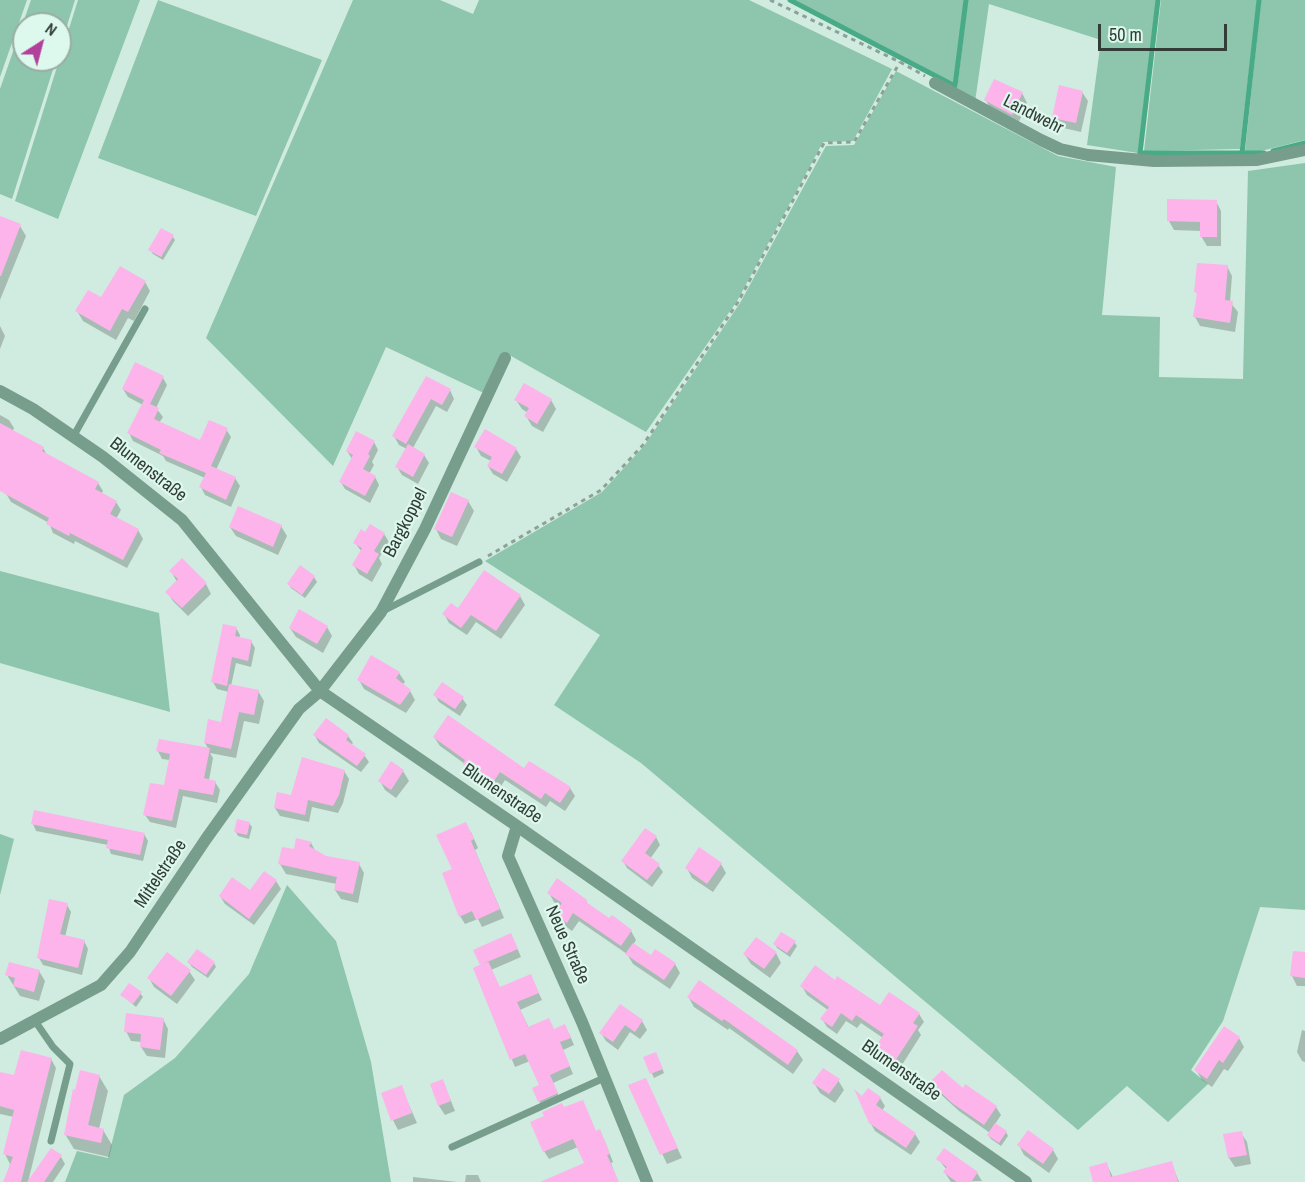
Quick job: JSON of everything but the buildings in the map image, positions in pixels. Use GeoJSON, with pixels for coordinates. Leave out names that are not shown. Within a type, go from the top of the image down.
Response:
{"type":"FeatureCollection","features":[{"type":"Feature","properties":{"kind":"street","name":"Landwehr"},"geometry":{"type":"LineString","coordinates":[[935,82],[1060,149],[1154,161],[1256,160],[1305,150]]}},
{"type":"Feature","properties":{"kind":"street","name":"Bargkoppel"},"geometry":{"type":"LineString","coordinates":[[320,691],[381,612],[425,529],[505,358]]}},
{"type":"Feature","properties":{"kind":"street","name":"Blumenstraße"},"geometry":{"type":"LineString","coordinates":[[0,391],[33,409],[103,457],[182,520],[320,691],[1026,1182]]}},
{"type":"Feature","properties":{"kind":"street","name":"Mittelstraße"},"geometry":{"type":"LineString","coordinates":[[0,1039],[101,985],[110,976],[130,952],[206,839],[299,709],[320,691]]}},
{"type":"Feature","properties":{"kind":"street","name":"Neue Straße"},"geometry":{"type":"LineString","coordinates":[[517,826],[508,856],[582,1022],[647,1182]]}},
{"type":"Feature","properties":{"kind":"lane"},"geometry":{"type":"LineString","coordinates":[[73,437],[145,309]]}},
{"type":"Feature","properties":{"kind":"lane"},"geometry":{"type":"LineString","coordinates":[[381,612],[479,562]]}},
{"type":"Feature","properties":{"kind":"lane"},"geometry":{"type":"LineString","coordinates":[[35,1021],[53,1047],[70,1064],[51,1141]]}},
{"type":"Feature","properties":{"kind":"lane"},"geometry":{"type":"LineString","coordinates":[[452,1148],[604,1078]]}},
{"type":"Feature","properties":{"kind":"path"},"geometry":{"type":"LineString","coordinates":[[770,0],[900,62],[935,82]]}},
{"type":"Feature","properties":{"kind":"path"},"geometry":{"type":"LineString","coordinates":[[479,562],[601,489],[643,444],[738,302],[824,143],[854,142],[900,62]]}},
{"type":"Feature","properties":{"kind":"green space"},"geometry":{"type":"Polygon","coordinates":[[[0,0],[27,0],[23,12],[12,12],[12,43],[0,77],[0,0]]]}},
{"type":"Feature","properties":{"kind":"green space"},"geometry":{"type":"Polygon","coordinates":[[[31,0],[75,0],[71,12],[27,12],[31,0]]]}},
{"type":"Feature","properties":{"kind":"green space"},"geometry":{"type":"Polygon","coordinates":[[[78,0],[140,0],[58,219],[15,201],[55,72],[72,72],[72,19],[78,0]]]}},
{"type":"Feature","properties":{"kind":"green space"},"geometry":{"type":"Polygon","coordinates":[[[158,0],[322,60],[256,216],[98,158],[158,0]]]}},
{"type":"Feature","properties":{"kind":"green space"},"geometry":{"type":"Polygon","coordinates":[[[353,0],[440,0],[473,14],[479,0],[749,0],[892,69],[853,141],[823,142],[737,301],[646,432],[504,352],[486,394],[386,347],[333,466],[206,338],[353,0]]]}},
{"type":"Feature","properties":{"kind":"green space"},"geometry":{"type":"Polygon","coordinates":[[[794,0],[964,0],[954,83],[794,0]]]}},
{"type":"Feature","properties":{"kind":"green space"},"geometry":{"type":"Polygon","coordinates":[[[968,0],[1156,0],[1138,153],[1087,145],[1101,40],[989,4],[975,102],[957,89],[968,0]]]}},
{"type":"Feature","properties":{"kind":"green space"},"geometry":{"type":"Polygon","coordinates":[[[1161,0],[1257,0],[1240,149],[1144,151],[1161,0]]]}},
{"type":"Feature","properties":{"kind":"green space"},"geometry":{"type":"Polygon","coordinates":[[[1261,0],[1305,0],[1305,140],[1261,151],[1245,151],[1261,0]]]}},
{"type":"Feature","properties":{"kind":"green space"},"geometry":{"type":"Polygon","coordinates":[[[12,55],[12,72],[52,72],[12,199],[0,194],[0,89],[12,55]]]}},
{"type":"Feature","properties":{"kind":"green space"},"geometry":{"type":"Polygon","coordinates":[[[896,71],[1058,156],[1116,167],[1102,315],[1160,317],[1159,377],[1243,379],[1248,171],[1305,163],[1305,910],[1260,907],[1223,1021],[1191,1070],[1208,1084],[1168,1122],[1127,1086],[1078,1130],[641,763],[554,705],[600,635],[485,561],[602,492],[644,446],[740,303],[826,146],[854,145],[896,71]]]}},
{"type":"Feature","properties":{"kind":"green space"},"geometry":{"type":"Polygon","coordinates":[[[0,571],[159,613],[170,712],[0,663],[0,571]]]}},
{"type":"Feature","properties":{"kind":"green space"},"geometry":{"type":"Polygon","coordinates":[[[0,834],[14,839],[0,895],[0,834]]]}},
{"type":"Feature","properties":{"kind":"green space"},"geometry":{"type":"Polygon","coordinates":[[[287,885],[336,941],[371,1062],[391,1182],[65,1182],[77,1151],[108,1158],[124,1095],[175,1058],[249,974],[287,885]]]}},
{"type":"Feature","properties":{"kind":"waterway"},"geometry":{"type":"LineString","coordinates":[[790,0],[955,86],[966,0]]}},
{"type":"Feature","properties":{"kind":"waterway"},"geometry":{"type":"LineString","coordinates":[[1158,0],[1140,153],[1264,153]]}},
{"type":"Feature","properties":{"kind":"waterway"},"geometry":{"type":"LineString","coordinates":[[1242,153],[1259,0]]}},
{"type":"Feature","properties":{"kind":"waterway"},"geometry":{"type":"LineString","coordinates":[[1273,151],[1305,143]]}}]}
